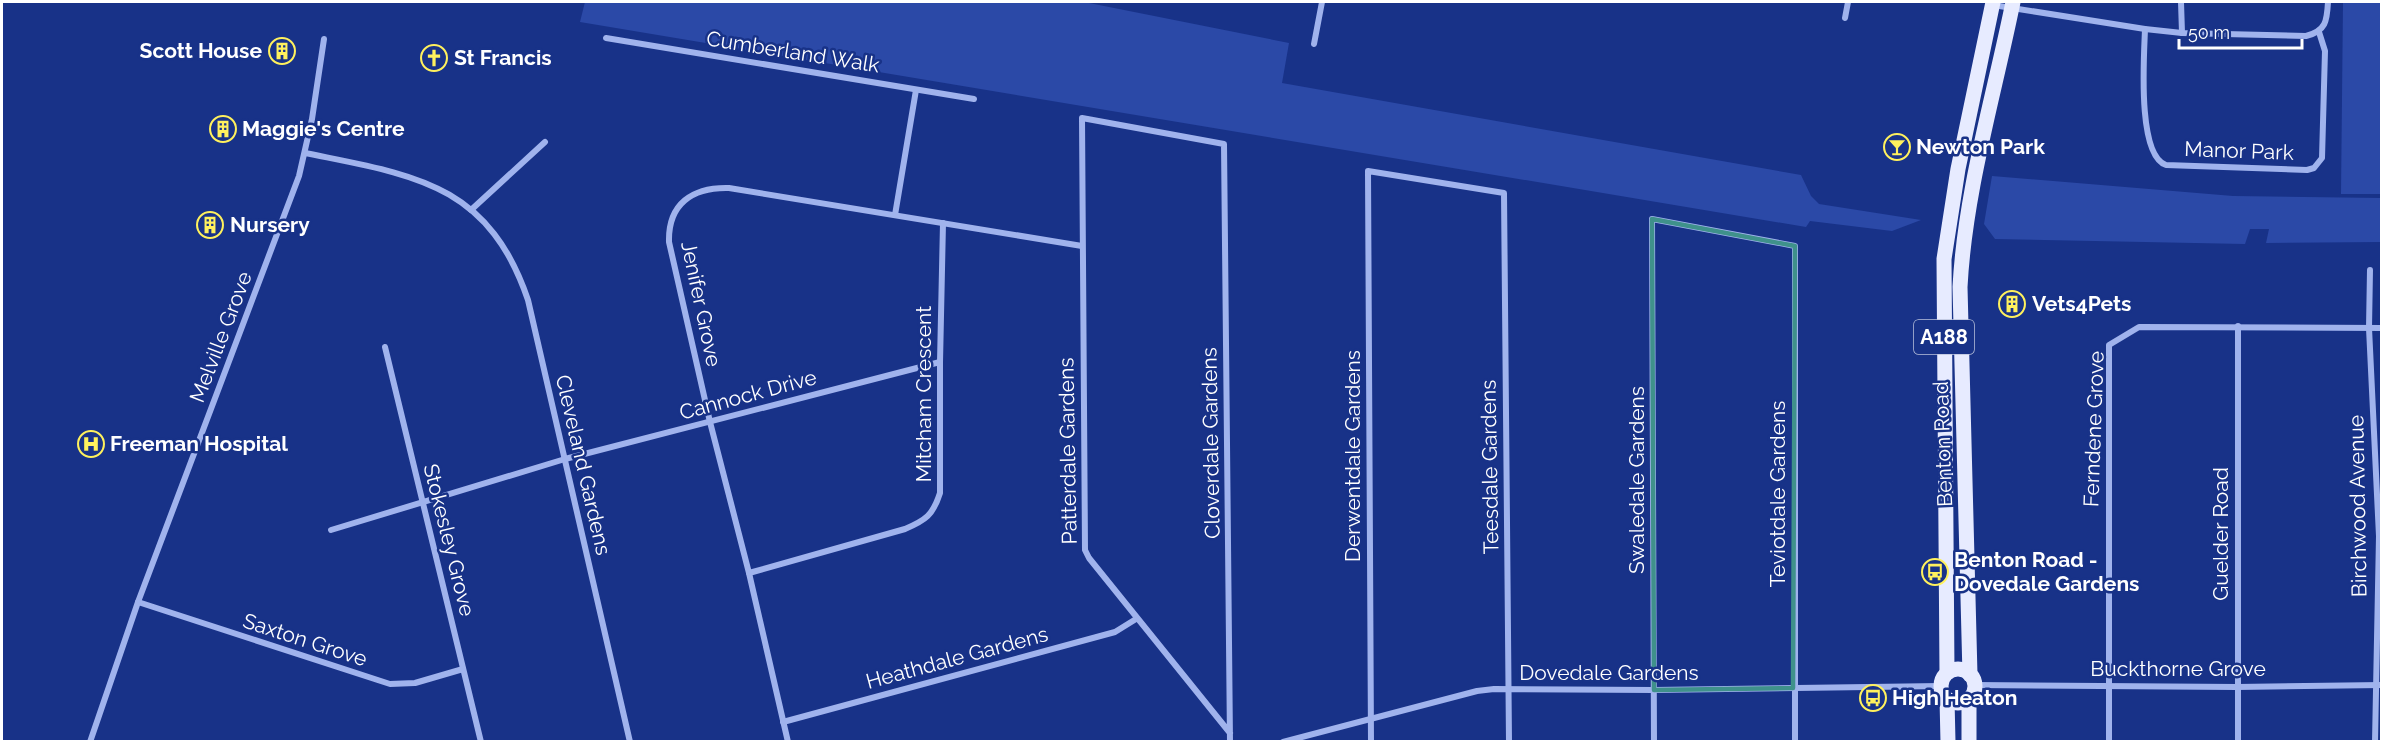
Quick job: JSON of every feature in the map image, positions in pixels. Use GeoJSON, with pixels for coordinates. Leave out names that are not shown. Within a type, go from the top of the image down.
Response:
{"type":"FeatureCollection","features":[{"type":"Feature","properties":{"kind":"main road","name":"Benton Road"},"geometry":{"type":"LineString","coordinates":[[1948,741],[1945,686],[1944,259],[1958,169],[1993,3]]}},
{"type":"Feature","properties":{"kind":"main road","name":"Benton Road"},"geometry":{"type":"LineString","coordinates":[[1969,741],[1971,686],[1961,259],[2012,5]]}},
{"type":"Feature","properties":{"kind":"main road"},"geometry":{"type":"LineString","coordinates":[[1962,670],[1971,686],[1957,703],[1945,686],[1962,670]]}},
{"type":"Feature","properties":{"kind":"street"},"geometry":{"type":"LineString","coordinates":[[1314,44],[1322,2]]}},
{"type":"Feature","properties":{"kind":"street"},"geometry":{"type":"LineString","coordinates":[[1845,18],[1848,2]]}},
{"type":"Feature","properties":{"kind":"street"},"geometry":{"type":"LineString","coordinates":[[2181,2],[2182,33]]}},
{"type":"Feature","properties":{"kind":"street","name":"Manor Park"},"geometry":{"type":"LineString","coordinates":[[2145,30],[2146,119],[2151,148],[2160,163],[2307,170],[2314,168],[2322,158],[2325,51],[2319,32],[2327,19],[2328,2]]}},
{"type":"Feature","properties":{"kind":"street"},"geometry":{"type":"LineString","coordinates":[[1993,3],[2145,30],[2306,36],[2319,32]]}},
{"type":"Feature","properties":{"kind":"street","name":"Cumberland Walk"},"geometry":{"type":"LineString","coordinates":[[606,38],[974,99]]}},
{"type":"Feature","properties":{"kind":"street","name":"Melville Grove"},"geometry":{"type":"LineString","coordinates":[[90,741],[138,602],[292,196],[305,153],[324,39]]}},
{"type":"Feature","properties":{"kind":"street"},"geometry":{"type":"LineString","coordinates":[[895,215],[916,90]]}},
{"type":"Feature","properties":{"kind":"street","name":"Cloverdale Gardens"},"geometry":{"type":"LineString","coordinates":[[1082,118],[1224,144],[1230,741]]}},
{"type":"Feature","properties":{"kind":"street","name":"Patterdale Gardens"},"geometry":{"type":"LineString","coordinates":[[1082,118],[1083,541],[1089,558],[1230,733]]}},
{"type":"Feature","properties":{"kind":"street"},"geometry":{"type":"LineString","coordinates":[[471,210],[544,142]]}},
{"type":"Feature","properties":{"kind":"street","name":"Cleveland Gardens"},"geometry":{"type":"LineString","coordinates":[[305,153],[409,176],[440,189],[471,210],[505,249],[521,280],[528,300],[630,741]]}},
{"type":"Feature","properties":{"kind":"street","name":"Teesdale Gardens"},"geometry":{"type":"LineString","coordinates":[[1368,171],[1504,193],[1509,741]]}},
{"type":"Feature","properties":{"kind":"street","name":"Derwentdale Gardens"},"geometry":{"type":"LineString","coordinates":[[1368,171],[1371,741]]}},
{"type":"Feature","properties":{"kind":"street","name":"Jenifer Grove"},"geometry":{"type":"LineString","coordinates":[[788,741],[749,573],[710,422],[669,242],[671,221],[681,203],[706,189],[729,188],[1082,246]]}},
{"type":"Feature","properties":{"kind":"street","name":"Teviotdale Gardens"},"geometry":{"type":"LineString","coordinates":[[1652,219],[1795,246],[1793,688],[1795,741]]}},
{"type":"Feature","properties":{"kind":"street","name":"Swaledale Gardens"},"geometry":{"type":"LineString","coordinates":[[1652,219],[1654,741]]}},
{"type":"Feature","properties":{"kind":"street","name":"Mitcham Crescent"},"geometry":{"type":"LineString","coordinates":[[749,573],[905,529],[923,522],[935,510],[940,493],[943,223]]}},
{"type":"Feature","properties":{"kind":"street","name":"Birchwood Avenue"},"geometry":{"type":"LineString","coordinates":[[2370,270],[2369,328],[2380,536],[2378,685],[2374,741]]}},
{"type":"Feature","properties":{"kind":"street","name":"Ferndene Grove"},"geometry":{"type":"LineString","coordinates":[[2109,741],[2107,686],[2109,345],[2139,327],[2382,328]]}},
{"type":"Feature","properties":{"kind":"street","name":"Guelder Road"},"geometry":{"type":"LineString","coordinates":[[2238,327],[2238,741]]}},
{"type":"Feature","properties":{"kind":"street","name":"Stokesley Grove"},"geometry":{"type":"LineString","coordinates":[[386,347],[481,741]]}},
{"type":"Feature","properties":{"kind":"street","name":"Cannock Drive"},"geometry":{"type":"LineString","coordinates":[[331,530],[565,459],[940,362]]}},
{"type":"Feature","properties":{"kind":"street","name":"Saxton Grove"},"geometry":{"type":"LineString","coordinates":[[138,602],[390,684],[415,683],[463,669]]}},
{"type":"Feature","properties":{"kind":"street","name":"Heathdale Gardens"},"geometry":{"type":"LineString","coordinates":[[783,722],[1115,632],[1136,619]]}},
{"type":"Feature","properties":{"kind":"street","name":"Buckthorne Grove"},"geometry":{"type":"LineString","coordinates":[[1971,686],[2378,685]]}},
{"type":"Feature","properties":{"kind":"street","name":"Dovedale Gardens"},"geometry":{"type":"LineString","coordinates":[[1283,741],[1478,691],[1945,686]]}},
{"type":"Feature","properties":{"kind":"highlighted area"},"geometry":{"type":"Polygon","coordinates":[[[1652,219],[1795,246],[1793,688],[1654,690],[1652,219]]]}},
{"type":"Feature","properties":{"kind":"shaded area"},"geometry":{"type":"Polygon","coordinates":[[[585,2],[1084,2],[1289,43],[1282,83],[1801,175],[1811,196],[1819,204],[1921,220],[1892,231],[1810,221],[1806,227],[580,22],[585,2]]]}},
{"type":"Feature","properties":{"kind":"shaded area"},"geometry":{"type":"Polygon","coordinates":[[[2343,2],[2381,2],[2381,194],[2341,194],[2343,2]]]}},
{"type":"Feature","properties":{"kind":"shaded area"},"geometry":{"type":"Polygon","coordinates":[[[1992,176],[2233,196],[2381,198],[2381,242],[2266,243],[2269,229],[2250,229],[2245,244],[1995,239],[1984,224],[1992,176]]]}},
{"type":"Feature","properties":{"kind":"place","name":"Scott House"},"geometry":{"type":"Point","coordinates":[282,51]}},
{"type":"Feature","properties":{"kind":"place","name":"St Francis"},"geometry":{"type":"Point","coordinates":[434,58]}},
{"type":"Feature","properties":{"kind":"place","name":"Maggie's Centre"},"geometry":{"type":"Point","coordinates":[223,129]}},
{"type":"Feature","properties":{"kind":"place","name":"Newton Park"},"geometry":{"type":"Point","coordinates":[1897,147]}},
{"type":"Feature","properties":{"kind":"place","name":"Nursery"},"geometry":{"type":"Point","coordinates":[210,225]}},
{"type":"Feature","properties":{"kind":"place","name":"Vets4Pets"},"geometry":{"type":"Point","coordinates":[2012,304]}},
{"type":"Feature","properties":{"kind":"place","name":"Freeman Hospital"},"geometry":{"type":"Point","coordinates":[91,444]}},
{"type":"Feature","properties":{"kind":"place","name":"Benton Road - Dovedale Gardens"},"geometry":{"type":"Point","coordinates":[1935,572]}},
{"type":"Feature","properties":{"kind":"place","name":"High Heaton"},"geometry":{"type":"Point","coordinates":[1873,698]}}]}
